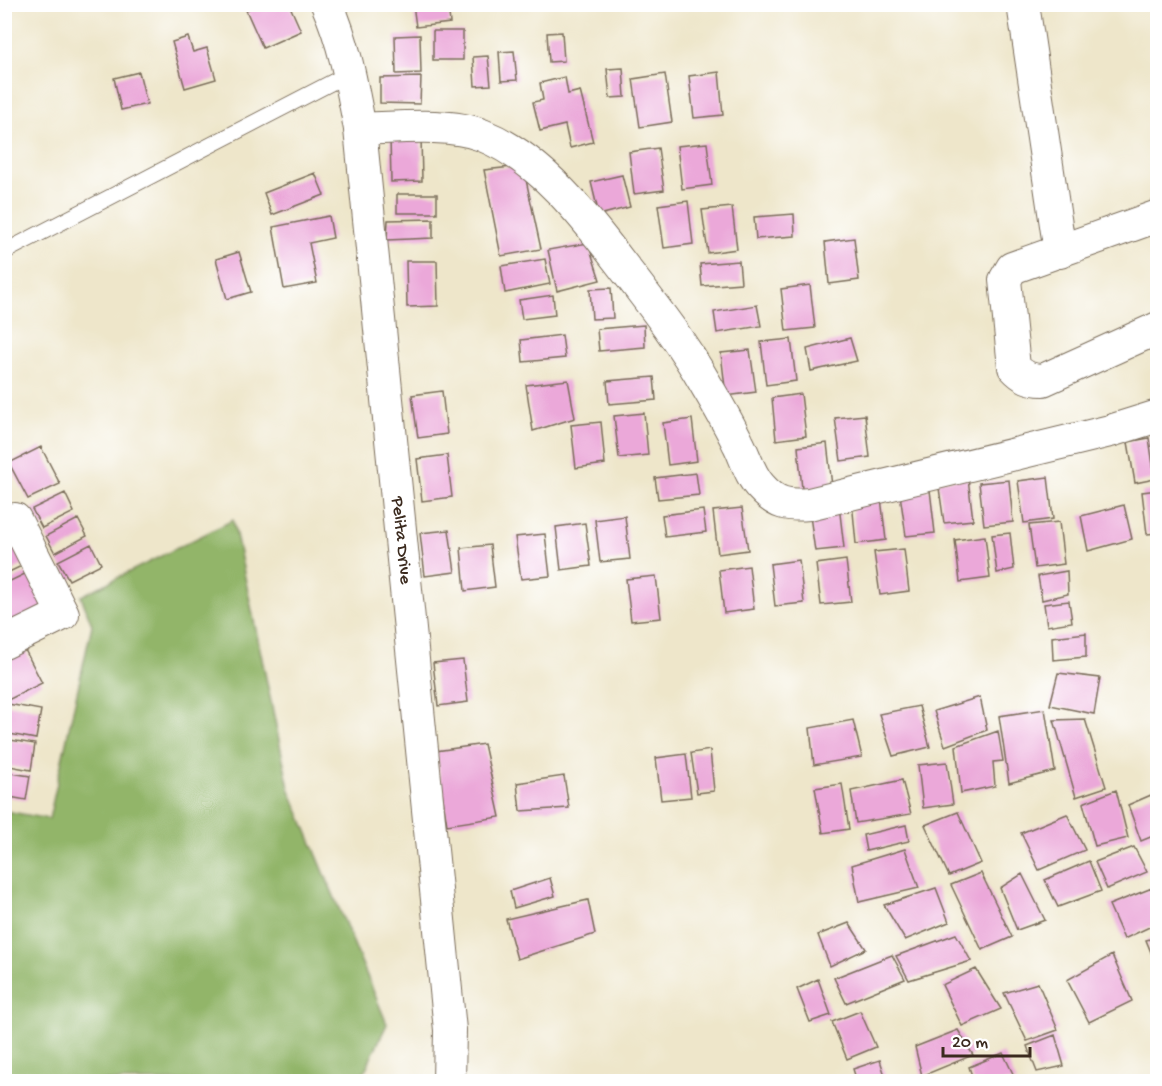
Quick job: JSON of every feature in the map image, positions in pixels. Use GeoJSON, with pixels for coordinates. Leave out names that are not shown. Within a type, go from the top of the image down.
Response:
{"type":"FeatureCollection","features":[{"type":"Feature","properties":{"kind":"street","name":"Pelita Drive"},"geometry":{"type":"LineString","coordinates":[[327,4],[350,73],[360,129],[450,1030],[449,1082]]}},
{"type":"Feature","properties":{"kind":"street"},"geometry":{"type":"LineString","coordinates":[[1023,4],[1060,252]]}},
{"type":"Feature","properties":{"kind":"street"},"geometry":{"type":"LineString","coordinates":[[360,129],[435,126],[480,134],[512,149],[541,173],[591,224],[670,327],[704,380],[759,485],[771,497],[789,506],[809,504],[1110,431],[1158,416]]}},
{"type":"Feature","properties":{"kind":"street"},"geometry":{"type":"LineString","coordinates":[[1158,216],[1012,268],[1005,280],[1014,367],[1021,375],[1034,380],[1043,380],[1158,328]]}},
{"type":"Feature","properties":{"kind":"street"},"geometry":{"type":"LineString","coordinates":[[4,524],[15,519],[63,614],[4,643]]}},
{"type":"Feature","properties":{"kind":"lane"},"geometry":{"type":"LineString","coordinates":[[4,252],[350,73]]}},
{"type":"Feature","properties":{"kind":"green space"},"geometry":{"type":"Polygon","coordinates":[[[233,520],[289,788],[387,1024],[360,1081],[5,1081],[5,811],[49,819],[92,625],[81,596],[233,520]]]}},
{"type":"Feature","properties":{"kind":"building"},"geometry":{"type":"Polygon","coordinates":[[[258,4],[289,4],[301,31],[263,48],[246,10],[258,4]]]}},
{"type":"Feature","properties":{"kind":"building"},"geometry":{"type":"Polygon","coordinates":[[[413,4],[448,4],[450,23],[416,27],[413,4]]]}},
{"type":"Feature","properties":{"kind":"building"},"geometry":{"type":"Polygon","coordinates":[[[433,31],[463,31],[463,60],[433,60],[433,31]]]}},
{"type":"Feature","properties":{"kind":"building"},"geometry":{"type":"Polygon","coordinates":[[[562,32],[564,61],[549,62],[547,33],[562,32]]]}},
{"type":"Feature","properties":{"kind":"building"},"geometry":{"type":"Polygon","coordinates":[[[420,35],[421,73],[396,74],[395,36],[420,35]]]}},
{"type":"Feature","properties":{"kind":"building"},"geometry":{"type":"Polygon","coordinates":[[[188,37],[193,52],[207,48],[216,79],[185,88],[172,42],[188,37]]]}},
{"type":"Feature","properties":{"kind":"building"},"geometry":{"type":"Polygon","coordinates":[[[514,51],[517,80],[501,81],[499,52],[514,51]]]}},
{"type":"Feature","properties":{"kind":"building"},"geometry":{"type":"Polygon","coordinates":[[[488,56],[491,85],[475,86],[473,57],[488,56]]]}},
{"type":"Feature","properties":{"kind":"building"},"geometry":{"type":"Polygon","coordinates":[[[623,68],[625,97],[610,98],[607,69],[623,68]]]}},
{"type":"Feature","properties":{"kind":"building"},"geometry":{"type":"Polygon","coordinates":[[[139,72],[147,104],[121,110],[114,78],[139,72]]]}},
{"type":"Feature","properties":{"kind":"building"},"geometry":{"type":"Polygon","coordinates":[[[719,72],[723,115],[694,118],[689,76],[719,72]]]}},
{"type":"Feature","properties":{"kind":"building"},"geometry":{"type":"Polygon","coordinates":[[[665,74],[672,122],[640,127],[633,79],[665,74]]]}},
{"type":"Feature","properties":{"kind":"building"},"geometry":{"type":"Polygon","coordinates":[[[421,77],[420,104],[380,103],[380,78],[421,77]]]}},
{"type":"Feature","properties":{"kind":"building"},"geometry":{"type":"Polygon","coordinates":[[[565,77],[568,94],[580,91],[593,142],[570,148],[565,125],[540,131],[533,102],[543,100],[540,83],[565,77]]]}},
{"type":"Feature","properties":{"kind":"building"},"geometry":{"type":"Polygon","coordinates":[[[421,136],[422,181],[391,182],[390,137],[421,136]]]}},
{"type":"Feature","properties":{"kind":"building"},"geometry":{"type":"Polygon","coordinates":[[[707,143],[712,185],[682,189],[677,146],[707,143]]]}},
{"type":"Feature","properties":{"kind":"building"},"geometry":{"type":"Polygon","coordinates":[[[658,148],[664,190],[634,194],[629,152],[658,148]]]}},
{"type":"Feature","properties":{"kind":"building"},"geometry":{"type":"Polygon","coordinates":[[[523,166],[541,249],[501,256],[484,170],[523,166]]]}},
{"type":"Feature","properties":{"kind":"building"},"geometry":{"type":"Polygon","coordinates":[[[315,173],[324,195],[272,215],[264,193],[315,173]]]}},
{"type":"Feature","properties":{"kind":"building"},"geometry":{"type":"Polygon","coordinates":[[[622,175],[630,207],[599,215],[591,182],[622,175]]]}},
{"type":"Feature","properties":{"kind":"building"},"geometry":{"type":"Polygon","coordinates":[[[397,194],[437,194],[437,213],[397,213],[397,194]]]}},
{"type":"Feature","properties":{"kind":"building"},"geometry":{"type":"Polygon","coordinates":[[[688,201],[693,244],[664,248],[658,205],[688,201]]]}},
{"type":"Feature","properties":{"kind":"building"},"geometry":{"type":"Polygon","coordinates":[[[732,207],[737,249],[708,253],[702,210],[732,207]]]}},
{"type":"Feature","properties":{"kind":"building"},"geometry":{"type":"Polygon","coordinates":[[[794,214],[795,236],[756,239],[754,217],[794,214]]]}},
{"type":"Feature","properties":{"kind":"building"},"geometry":{"type":"Polygon","coordinates":[[[329,216],[333,238],[309,243],[317,283],[284,289],[273,227],[329,216]]]}},
{"type":"Feature","properties":{"kind":"building"},"geometry":{"type":"Polygon","coordinates":[[[433,219],[433,238],[387,240],[388,220],[433,219]]]}},
{"type":"Feature","properties":{"kind":"building"},"geometry":{"type":"Polygon","coordinates":[[[854,238],[859,280],[829,284],[825,242],[854,238]]]}},
{"type":"Feature","properties":{"kind":"building"},"geometry":{"type":"Polygon","coordinates":[[[588,243],[600,280],[557,291],[548,250],[588,243]]]}},
{"type":"Feature","properties":{"kind":"building"},"geometry":{"type":"Polygon","coordinates":[[[239,252],[251,292],[227,299],[216,259],[239,252]]]}},
{"type":"Feature","properties":{"kind":"building"},"geometry":{"type":"Polygon","coordinates":[[[545,259],[550,284],[505,293],[501,266],[545,259]]]}},
{"type":"Feature","properties":{"kind":"building"},"geometry":{"type":"Polygon","coordinates":[[[406,261],[437,261],[438,306],[407,307],[406,261]]]}},
{"type":"Feature","properties":{"kind":"building"},"geometry":{"type":"Polygon","coordinates":[[[739,261],[741,283],[702,286],[700,264],[739,261]]]}},
{"type":"Feature","properties":{"kind":"building"},"geometry":{"type":"Polygon","coordinates":[[[810,285],[815,328],[786,331],[781,289],[810,285]]]}},
{"type":"Feature","properties":{"kind":"building"},"geometry":{"type":"Polygon","coordinates":[[[611,288],[613,318],[592,319],[590,289],[611,288]]]}},
{"type":"Feature","properties":{"kind":"building"},"geometry":{"type":"Polygon","coordinates":[[[553,295],[555,315],[522,319],[519,300],[553,295]]]}},
{"type":"Feature","properties":{"kind":"building"},"geometry":{"type":"Polygon","coordinates":[[[757,305],[761,326],[717,333],[714,312],[757,305]]]}},
{"type":"Feature","properties":{"kind":"building"},"geometry":{"type":"Polygon","coordinates":[[[644,325],[645,347],[599,351],[597,329],[644,325]]]}},
{"type":"Feature","properties":{"kind":"building"},"geometry":{"type":"Polygon","coordinates":[[[562,335],[565,358],[523,362],[521,340],[562,335]]]}},
{"type":"Feature","properties":{"kind":"building"},"geometry":{"type":"Polygon","coordinates":[[[850,338],[857,361],[811,371],[807,349],[850,338]]]}},
{"type":"Feature","properties":{"kind":"building"},"geometry":{"type":"Polygon","coordinates":[[[791,339],[796,381],[766,385],[761,342],[791,339]]]}},
{"type":"Feature","properties":{"kind":"building"},"geometry":{"type":"Polygon","coordinates":[[[750,350],[756,392],[726,396],[721,353],[750,350]]]}},
{"type":"Feature","properties":{"kind":"building"},"geometry":{"type":"Polygon","coordinates":[[[654,377],[656,400],[609,404],[607,381],[654,377]]]}},
{"type":"Feature","properties":{"kind":"building"},"geometry":{"type":"Polygon","coordinates":[[[568,380],[575,418],[533,431],[526,385],[568,380]]]}},
{"type":"Feature","properties":{"kind":"building"},"geometry":{"type":"Polygon","coordinates":[[[442,391],[447,434],[418,438],[412,395],[442,391]]]}},
{"type":"Feature","properties":{"kind":"building"},"geometry":{"type":"Polygon","coordinates":[[[801,394],[806,436],[776,440],[772,398],[801,394]]]}},
{"type":"Feature","properties":{"kind":"building"},"geometry":{"type":"Polygon","coordinates":[[[644,413],[648,455],[619,458],[614,416],[644,413]]]}},
{"type":"Feature","properties":{"kind":"building"},"geometry":{"type":"Polygon","coordinates":[[[865,415],[870,457],[841,461],[835,418],[865,415]]]}},
{"type":"Feature","properties":{"kind":"building"},"geometry":{"type":"Polygon","coordinates":[[[692,419],[697,461],[668,465],[663,423],[692,419]]]}},
{"type":"Feature","properties":{"kind":"building"},"geometry":{"type":"Polygon","coordinates":[[[601,422],[605,464],[576,468],[571,425],[601,422]]]}},
{"type":"Feature","properties":{"kind":"building"},"geometry":{"type":"Polygon","coordinates":[[[1149,438],[1155,479],[1135,483],[1128,442],[1149,438]]]}},
{"type":"Feature","properties":{"kind":"building"},"geometry":{"type":"Polygon","coordinates":[[[827,443],[832,486],[802,489],[798,447],[827,443]]]}},
{"type":"Feature","properties":{"kind":"building"},"geometry":{"type":"Polygon","coordinates":[[[41,447],[60,484],[28,499],[9,463],[41,447]]]}},
{"type":"Feature","properties":{"kind":"building"},"geometry":{"type":"Polygon","coordinates":[[[447,455],[452,497],[422,501],[417,459],[447,455]]]}},
{"type":"Feature","properties":{"kind":"building"},"geometry":{"type":"Polygon","coordinates":[[[696,473],[699,495],[658,499],[655,478],[696,473]]]}},
{"type":"Feature","properties":{"kind":"building"},"geometry":{"type":"Polygon","coordinates":[[[1048,477],[1053,519],[1024,523],[1018,481],[1048,477]]]}},
{"type":"Feature","properties":{"kind":"building"},"geometry":{"type":"Polygon","coordinates":[[[968,478],[973,520],[944,523],[938,481],[968,478]]]}},
{"type":"Feature","properties":{"kind":"building"},"geometry":{"type":"Polygon","coordinates":[[[1009,480],[1013,522],[984,525],[979,483],[1009,480]]]}},
{"type":"Feature","properties":{"kind":"building"},"geometry":{"type":"Polygon","coordinates":[[[930,490],[935,533],[906,536],[900,494],[930,490]]]}},
{"type":"Feature","properties":{"kind":"building"},"geometry":{"type":"Polygon","coordinates":[[[1158,490],[1158,533],[1147,534],[1142,492],[1158,490]]]}},
{"type":"Feature","properties":{"kind":"building"},"geometry":{"type":"Polygon","coordinates":[[[65,493],[74,512],[42,528],[32,509],[65,493]]]}},
{"type":"Feature","properties":{"kind":"building"},"geometry":{"type":"Polygon","coordinates":[[[881,498],[886,540],[856,544],[852,501],[881,498]]]}},
{"type":"Feature","properties":{"kind":"building"},"geometry":{"type":"Polygon","coordinates":[[[839,505],[844,548],[815,551],[809,509],[839,505]]]}},
{"type":"Feature","properties":{"kind":"building"},"geometry":{"type":"Polygon","coordinates":[[[1124,505],[1132,539],[1088,551],[1081,516],[1124,505]]]}},
{"type":"Feature","properties":{"kind":"building"},"geometry":{"type":"Polygon","coordinates":[[[742,508],[748,550],[718,554],[713,511],[742,508]]]}},
{"type":"Feature","properties":{"kind":"building"},"geometry":{"type":"Polygon","coordinates":[[[703,510],[706,532],[665,537],[662,515],[703,510]]]}},
{"type":"Feature","properties":{"kind":"building"},"geometry":{"type":"Polygon","coordinates":[[[625,516],[630,559],[600,562],[595,520],[625,516]]]}},
{"type":"Feature","properties":{"kind":"building"},"geometry":{"type":"Polygon","coordinates":[[[78,519],[87,536],[55,553],[46,536],[78,519]]]}},
{"type":"Feature","properties":{"kind":"building"},"geometry":{"type":"Polygon","coordinates":[[[1059,522],[1064,564],[1035,568],[1029,525],[1059,522]]]}},
{"type":"Feature","properties":{"kind":"building"},"geometry":{"type":"Polygon","coordinates":[[[585,523],[591,566],[561,570],[556,527],[585,523]]]}},
{"type":"Feature","properties":{"kind":"building"},"geometry":{"type":"Polygon","coordinates":[[[4,529],[30,562],[7,573],[4,569],[4,529]]]}},
{"type":"Feature","properties":{"kind":"building"},"geometry":{"type":"Polygon","coordinates":[[[449,530],[455,572],[425,576],[420,533],[449,530]]]}},
{"type":"Feature","properties":{"kind":"building"},"geometry":{"type":"Polygon","coordinates":[[[1010,533],[1014,569],[997,573],[992,535],[1010,533]]]}},
{"type":"Feature","properties":{"kind":"building"},"geometry":{"type":"Polygon","coordinates":[[[545,534],[550,576],[521,579],[515,537],[545,534]]]}},
{"type":"Feature","properties":{"kind":"building"},"geometry":{"type":"Polygon","coordinates":[[[985,536],[990,578],[960,582],[955,540],[985,536]]]}},
{"type":"Feature","properties":{"kind":"building"},"geometry":{"type":"Polygon","coordinates":[[[91,544],[101,564],[69,580],[58,561],[91,544]]]}},
{"type":"Feature","properties":{"kind":"building"},"geometry":{"type":"Polygon","coordinates":[[[490,545],[495,587],[465,591],[461,548],[490,545]]]}},
{"type":"Feature","properties":{"kind":"building"},"geometry":{"type":"Polygon","coordinates":[[[904,549],[909,591],[880,595],[874,552],[904,549]]]}},
{"type":"Feature","properties":{"kind":"building"},"geometry":{"type":"Polygon","coordinates":[[[799,560],[804,603],[775,606],[770,564],[799,560]]]}},
{"type":"Feature","properties":{"kind":"building"},"geometry":{"type":"Polygon","coordinates":[[[846,560],[851,602],[821,605],[816,564],[846,560]]]}},
{"type":"Feature","properties":{"kind":"building"},"geometry":{"type":"Polygon","coordinates":[[[749,566],[754,609],[724,613],[719,570],[749,566]]]}},
{"type":"Feature","properties":{"kind":"building"},"geometry":{"type":"Polygon","coordinates":[[[33,570],[55,612],[10,634],[4,624],[4,584],[33,570]]]}},
{"type":"Feature","properties":{"kind":"building"},"geometry":{"type":"Polygon","coordinates":[[[1067,571],[1068,594],[1042,600],[1038,576],[1067,571]]]}},
{"type":"Feature","properties":{"kind":"building"},"geometry":{"type":"Polygon","coordinates":[[[656,576],[661,618],[631,621],[626,579],[656,576]]]}},
{"type":"Feature","properties":{"kind":"building"},"geometry":{"type":"Polygon","coordinates":[[[1069,601],[1072,622],[1047,626],[1044,604],[1069,601]]]}},
{"type":"Feature","properties":{"kind":"building"},"geometry":{"type":"Polygon","coordinates":[[[1086,633],[1086,657],[1053,660],[1052,637],[1086,633]]]}},
{"type":"Feature","properties":{"kind":"building"},"geometry":{"type":"Polygon","coordinates":[[[22,644],[42,683],[8,700],[4,692],[4,653],[22,644]]]}},
{"type":"Feature","properties":{"kind":"building"},"geometry":{"type":"Polygon","coordinates":[[[463,660],[468,702],[438,706],[433,663],[463,660]]]}},
{"type":"Feature","properties":{"kind":"building"},"geometry":{"type":"Polygon","coordinates":[[[1058,673],[1100,678],[1094,714],[1050,705],[1058,673]]]}},
{"type":"Feature","properties":{"kind":"building"},"geometry":{"type":"Polygon","coordinates":[[[980,697],[987,730],[945,746],[934,711],[980,697]]]}},
{"type":"Feature","properties":{"kind":"building"},"geometry":{"type":"Polygon","coordinates":[[[8,704],[41,710],[36,739],[4,733],[8,704]]]}},
{"type":"Feature","properties":{"kind":"building"},"geometry":{"type":"Polygon","coordinates":[[[919,706],[930,747],[893,756],[879,714],[919,706]]]}},
{"type":"Feature","properties":{"kind":"building"},"geometry":{"type":"Polygon","coordinates":[[[1045,709],[1055,771],[1009,783],[999,716],[1045,709]]]}},
{"type":"Feature","properties":{"kind":"building"},"geometry":{"type":"Polygon","coordinates":[[[1085,719],[1106,787],[1076,797],[1054,720],[1085,719]]]}},
{"type":"Feature","properties":{"kind":"building"},"geometry":{"type":"Polygon","coordinates":[[[853,720],[862,757],[814,765],[810,728],[853,720]]]}},
{"type":"Feature","properties":{"kind":"building"},"geometry":{"type":"Polygon","coordinates":[[[998,731],[1003,761],[993,762],[995,786],[961,793],[956,746],[998,731]]]}},
{"type":"Feature","properties":{"kind":"building"},"geometry":{"type":"Polygon","coordinates":[[[4,739],[35,744],[31,770],[4,765],[4,739]]]}},
{"type":"Feature","properties":{"kind":"building"},"geometry":{"type":"Polygon","coordinates":[[[484,744],[500,817],[447,825],[436,751],[484,744]]]}},
{"type":"Feature","properties":{"kind":"building"},"geometry":{"type":"Polygon","coordinates":[[[710,750],[714,791],[697,793],[691,753],[710,750]]]}},
{"type":"Feature","properties":{"kind":"building"},"geometry":{"type":"Polygon","coordinates":[[[686,754],[691,797],[661,800],[656,758],[686,754]]]}},
{"type":"Feature","properties":{"kind":"building"},"geometry":{"type":"Polygon","coordinates":[[[947,762],[953,804],[923,808],[918,765],[947,762]]]}},
{"type":"Feature","properties":{"kind":"building"},"geometry":{"type":"Polygon","coordinates":[[[4,772],[30,776],[26,800],[4,796],[4,772]]]}},
{"type":"Feature","properties":{"kind":"building"},"geometry":{"type":"Polygon","coordinates":[[[564,776],[569,808],[520,811],[517,783],[564,776]]]}},
{"type":"Feature","properties":{"kind":"building"},"geometry":{"type":"Polygon","coordinates":[[[902,780],[911,814],[856,823],[851,791],[902,780]]]}},
{"type":"Feature","properties":{"kind":"building"},"geometry":{"type":"Polygon","coordinates":[[[842,784],[849,829],[823,833],[815,788],[842,784]]]}},
{"type":"Feature","properties":{"kind":"building"},"geometry":{"type":"Polygon","coordinates":[[[1116,790],[1128,838],[1095,846],[1083,803],[1116,790]]]}},
{"type":"Feature","properties":{"kind":"building"},"geometry":{"type":"Polygon","coordinates":[[[1158,792],[1158,834],[1141,841],[1128,805],[1158,792]]]}},
{"type":"Feature","properties":{"kind":"building"},"geometry":{"type":"Polygon","coordinates":[[[958,812],[981,863],[949,876],[925,825],[958,812]]]}},
{"type":"Feature","properties":{"kind":"building"},"geometry":{"type":"Polygon","coordinates":[[[1067,814],[1085,850],[1039,870],[1021,833],[1067,814]]]}},
{"type":"Feature","properties":{"kind":"building"},"geometry":{"type":"Polygon","coordinates":[[[906,825],[909,841],[866,851],[863,835],[906,825]]]}},
{"type":"Feature","properties":{"kind":"building"},"geometry":{"type":"Polygon","coordinates":[[[1134,847],[1147,872],[1107,889],[1095,862],[1134,847]]]}},
{"type":"Feature","properties":{"kind":"building"},"geometry":{"type":"Polygon","coordinates":[[[905,849],[919,888],[859,902],[852,865],[905,849]]]}},
{"type":"Feature","properties":{"kind":"building"},"geometry":{"type":"Polygon","coordinates":[[[1089,861],[1101,891],[1058,907],[1045,880],[1089,861]]]}},
{"type":"Feature","properties":{"kind":"building"},"geometry":{"type":"Polygon","coordinates":[[[981,873],[1012,937],[982,950],[951,885],[981,873]]]}},
{"type":"Feature","properties":{"kind":"building"},"geometry":{"type":"Polygon","coordinates":[[[1022,874],[1045,920],[1017,930],[1000,888],[1022,874]]]}},
{"type":"Feature","properties":{"kind":"building"},"geometry":{"type":"Polygon","coordinates":[[[550,878],[555,896],[514,908],[510,891],[550,878]]]}},
{"type":"Feature","properties":{"kind":"building"},"geometry":{"type":"Polygon","coordinates":[[[936,888],[949,922],[905,940],[884,905],[936,888]]]}},
{"type":"Feature","properties":{"kind":"building"},"geometry":{"type":"Polygon","coordinates":[[[1152,888],[1158,902],[1158,923],[1124,939],[1109,905],[1152,888]]]}},
{"type":"Feature","properties":{"kind":"building"},"geometry":{"type":"Polygon","coordinates":[[[588,900],[595,934],[517,959],[506,919],[588,900]]]}},
{"type":"Feature","properties":{"kind":"building"},"geometry":{"type":"Polygon","coordinates":[[[849,923],[866,949],[830,966],[818,935],[849,923]]]}},
{"type":"Feature","properties":{"kind":"building"},"geometry":{"type":"Polygon","coordinates":[[[956,934],[971,961],[909,980],[896,956],[956,934]]]}},
{"type":"Feature","properties":{"kind":"building"},"geometry":{"type":"Polygon","coordinates":[[[1158,937],[1158,967],[1157,967],[1146,940],[1158,937]]]}},
{"type":"Feature","properties":{"kind":"building"},"geometry":{"type":"Polygon","coordinates":[[[892,955],[905,979],[846,1003],[834,978],[892,955]]]}},
{"type":"Feature","properties":{"kind":"building"},"geometry":{"type":"Polygon","coordinates":[[[1112,955],[1132,1001],[1089,1022],[1067,980],[1112,955]]]}},
{"type":"Feature","properties":{"kind":"building"},"geometry":{"type":"Polygon","coordinates":[[[976,969],[1001,1009],[962,1026],[942,985],[976,969]]]}},
{"type":"Feature","properties":{"kind":"building"},"geometry":{"type":"Polygon","coordinates":[[[818,979],[831,1015],[810,1022],[797,989],[818,979]]]}},
{"type":"Feature","properties":{"kind":"building"},"geometry":{"type":"Polygon","coordinates":[[[1038,983],[1058,1030],[1027,1041],[1004,993],[1038,983]]]}},
{"type":"Feature","properties":{"kind":"building"},"geometry":{"type":"Polygon","coordinates":[[[860,1011],[876,1047],[847,1059],[832,1022],[860,1011]]]}},
{"type":"Feature","properties":{"kind":"building"},"geometry":{"type":"Polygon","coordinates":[[[958,1030],[973,1055],[922,1076],[915,1047],[958,1030]]]}},
{"type":"Feature","properties":{"kind":"building"},"geometry":{"type":"Polygon","coordinates":[[[1055,1035],[1064,1066],[1037,1072],[1027,1046],[1055,1035]]]}},
{"type":"Feature","properties":{"kind":"building"},"geometry":{"type":"Polygon","coordinates":[[[1003,1053],[1017,1082],[974,1082],[969,1067],[1003,1053]]]}},
{"type":"Feature","properties":{"kind":"building"},"geometry":{"type":"Polygon","coordinates":[[[880,1060],[887,1082],[857,1082],[853,1069],[880,1060]]]}}]}
